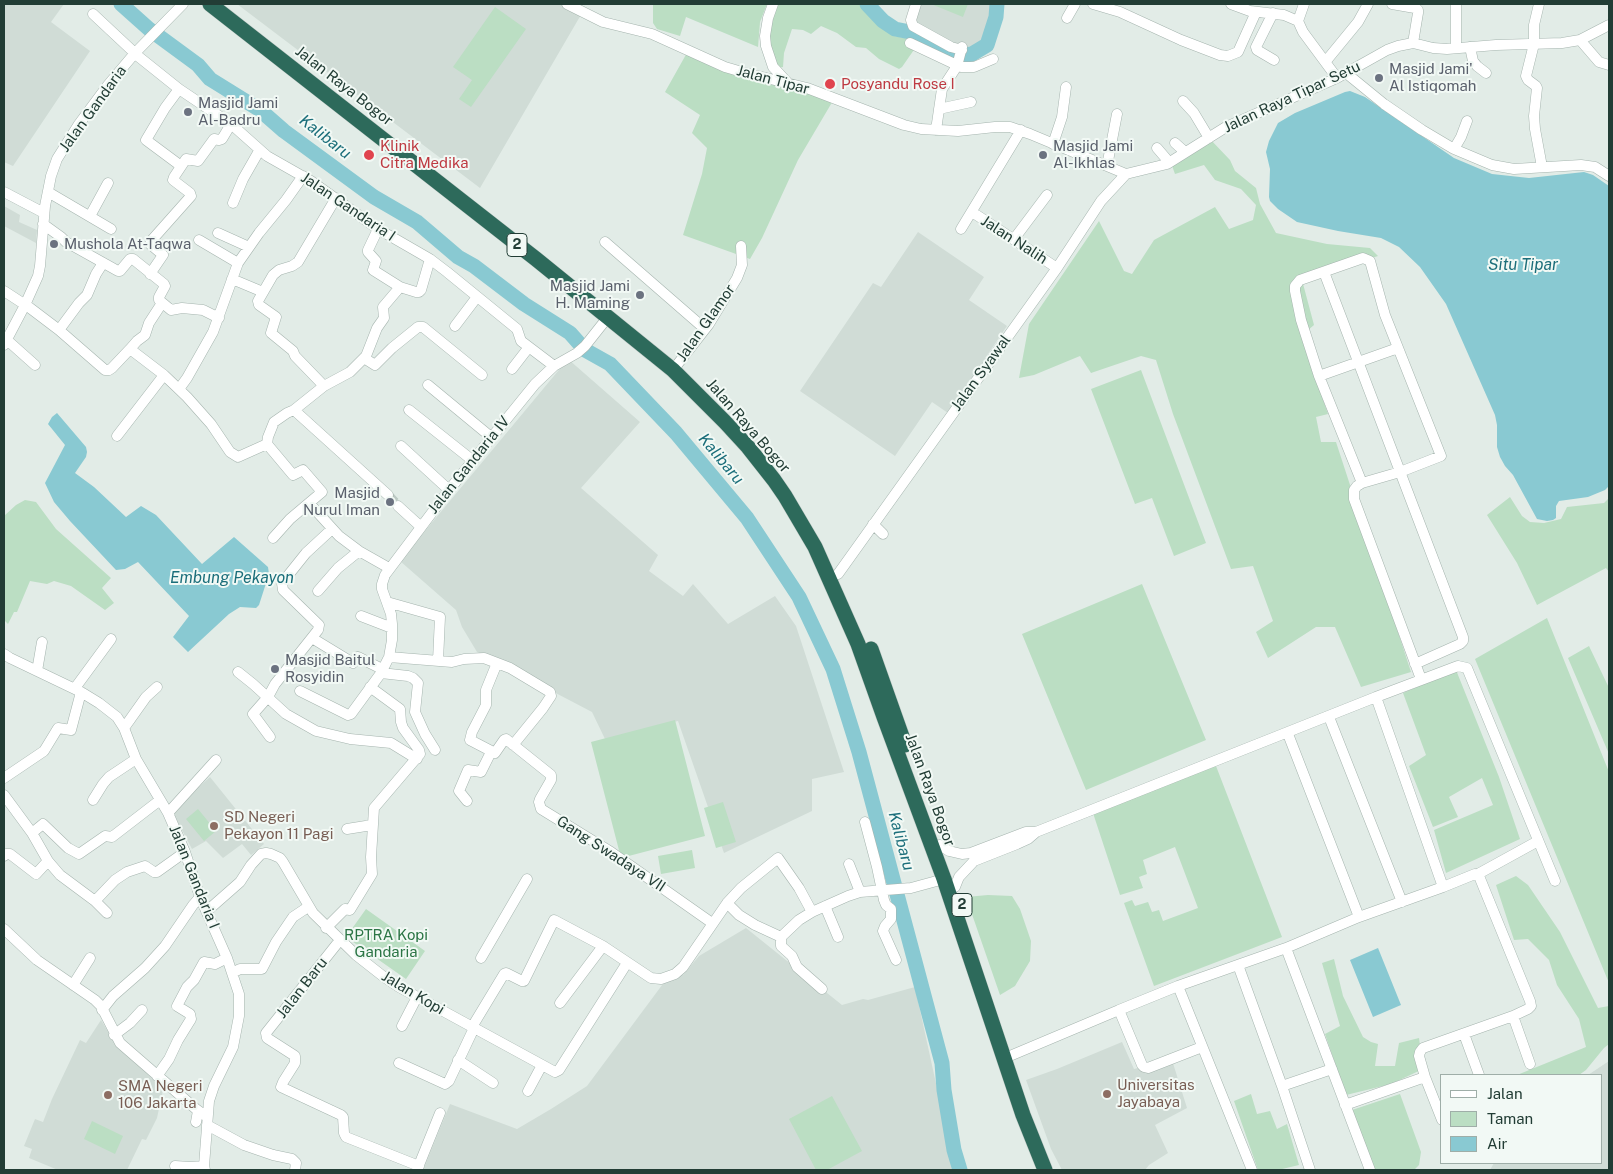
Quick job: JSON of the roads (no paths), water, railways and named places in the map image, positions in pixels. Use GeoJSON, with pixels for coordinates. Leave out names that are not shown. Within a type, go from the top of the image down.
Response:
{"type":"FeatureCollection","features":[{"type":"Feature","properties":{"kind":"highway","name":"Jalan Raya Bogor"},"geometry":{"type":"LineString","coordinates":[[210,4],[262,38],[541,252],[714,398],[764,454],[785,483],[806,514],[838,574],[868,640],[936,846],[1009,1057],[1032,1139],[1045,1170]]}},
{"type":"Feature","properties":{"kind":"highway","name":"Jalan Raya Bogor"},"geometry":{"type":"LineString","coordinates":[[224,4],[262,38],[608,317],[676,367],[760,462],[785,496],[815,548],[858,644],[884,717],[936,846]]}},
{"type":"Feature","properties":{"kind":"highway","name":"Jalan Raya Bogor"},"geometry":{"type":"LineString","coordinates":[[1009,1057],[1056,1170]]}},
{"type":"Feature","properties":{"kind":"street","name":"Jalan Gandaria"},"geometry":{"type":"LineString","coordinates":[[5,342],[34,286],[40,266],[44,213],[55,164],[68,141],[108,84],[135,53],[183,4]]}},
{"type":"Feature","properties":{"kind":"street","name":"Jalan Tipar"},"geometry":{"type":"LineString","coordinates":[[567,4],[603,22],[652,34],[725,67],[788,83],[834,98],[904,125],[958,131],[1010,127],[1126,174]]}},
{"type":"Feature","properties":{"kind":"street"},"geometry":{"type":"LineString","coordinates":[[773,4],[768,18],[765,36],[766,46],[773,68],[788,83]]}},
{"type":"Feature","properties":{"kind":"street"},"geometry":{"type":"LineString","coordinates":[[916,4],[911,20],[913,26],[951,47],[974,68],[993,59]]}},
{"type":"Feature","properties":{"kind":"street"},"geometry":{"type":"LineString","coordinates":[[1067,18],[1075,4]]}},
{"type":"Feature","properties":{"kind":"street"},"geometry":{"type":"LineString","coordinates":[[1093,4],[1125,14],[1181,40],[1220,55],[1228,56],[1238,52],[1256,12]]}},
{"type":"Feature","properties":{"kind":"street"},"geometry":{"type":"LineString","coordinates":[[1231,4],[1248,11],[1284,14],[1298,21],[1303,32],[1326,61],[1342,76],[1422,130],[1454,149],[1492,165],[1514,169],[1570,164],[1595,168],[1609,176]]}},
{"type":"Feature","properties":{"kind":"street"},"geometry":{"type":"LineString","coordinates":[[1298,21],[1304,4]]}},
{"type":"Feature","properties":{"kind":"street"},"geometry":{"type":"LineString","coordinates":[[1326,61],[1358,22],[1368,4]]}},
{"type":"Feature","properties":{"kind":"street"},"geometry":{"type":"LineString","coordinates":[[1392,4],[1418,10],[1413,43]]}},
{"type":"Feature","properties":{"kind":"street"},"geometry":{"type":"LineString","coordinates":[[1456,4],[1456,48]]}},
{"type":"Feature","properties":{"kind":"street"},"geometry":{"type":"LineString","coordinates":[[1539,4],[1534,25],[1534,44],[1526,78],[1537,88],[1534,122],[1542,167]]}},
{"type":"Feature","properties":{"kind":"street"},"geometry":{"type":"LineString","coordinates":[[1272,13],[1258,39],[1256,47],[1257,50],[1274,60]]}},
{"type":"Feature","properties":{"kind":"street","name":"Jalan Gandaria I"},"geometry":{"type":"LineString","coordinates":[[92,14],[179,89],[231,124],[267,156],[303,176],[378,229],[430,259],[517,329],[521,341],[554,366]]}},
{"type":"Feature","properties":{"kind":"street","name":"Jalan Raya Tipar Setu"},"geometry":{"type":"LineString","coordinates":[[1126,174],[1169,162],[1236,122],[1342,76],[1387,50],[1398,46],[1413,43],[1440,49],[1562,43],[1580,40],[1609,26]]}},
{"type":"Feature","properties":{"kind":"street"},"geometry":{"type":"LineString","coordinates":[[1580,40],[1599,62],[1609,64]]}},
{"type":"Feature","properties":{"kind":"street"},"geometry":{"type":"LineString","coordinates":[[910,42],[960,57]]}},
{"type":"Feature","properties":{"kind":"street"},"geometry":{"type":"LineString","coordinates":[[1470,47],[1473,61],[1486,72]]}},
{"type":"Feature","properties":{"kind":"street"},"geometry":{"type":"LineString","coordinates":[[936,130],[942,90],[960,57]]}},
{"type":"Feature","properties":{"kind":"street"},"geometry":{"type":"LineString","coordinates":[[1053,144],[1062,117],[1066,88]]}},
{"type":"Feature","properties":{"kind":"street"},"geometry":{"type":"LineString","coordinates":[[179,89],[146,140],[182,166]]}},
{"type":"Feature","properties":{"kind":"street"},"geometry":{"type":"LineString","coordinates":[[1183,101],[1194,113],[1209,138]]}},
{"type":"Feature","properties":{"kind":"street"},"geometry":{"type":"LineString","coordinates":[[939,109],[971,102]]}},
{"type":"Feature","properties":{"kind":"street"},"geometry":{"type":"LineString","coordinates":[[1107,166],[1117,114]]}},
{"type":"Feature","properties":{"kind":"street"},"geometry":{"type":"LineString","coordinates":[[1454,149],[1462,137],[1467,121]]}},
{"type":"Feature","properties":{"kind":"street"},"geometry":{"type":"LineString","coordinates":[[150,274],[163,256],[160,251],[150,244],[151,241],[191,196],[173,180],[174,177],[186,159],[198,160],[214,139],[222,139],[231,124]]}},
{"type":"Feature","properties":{"kind":"street"},"geometry":{"type":"LineString","coordinates":[[961,229],[1021,130]]}},
{"type":"Feature","properties":{"kind":"street"},"geometry":{"type":"LineString","coordinates":[[1175,142],[1186,152]]}},
{"type":"Feature","properties":{"kind":"street"},"geometry":{"type":"LineString","coordinates":[[1157,148],[1169,162]]}},
{"type":"Feature","properties":{"kind":"street"},"geometry":{"type":"LineString","coordinates":[[233,203],[259,150]]}},
{"type":"Feature","properties":{"kind":"street","name":"Jalan Syawal"},"geometry":{"type":"LineString","coordinates":[[838,574],[1057,268],[1102,201],[1126,174]]}},
{"type":"Feature","properties":{"kind":"street"},"geometry":{"type":"LineString","coordinates":[[179,389],[206,347],[219,318],[238,263],[303,176]]}},
{"type":"Feature","properties":{"kind":"street"},"geometry":{"type":"LineString","coordinates":[[90,216],[108,183]]}},
{"type":"Feature","properties":{"kind":"street"},"geometry":{"type":"LineString","coordinates":[[4,192],[44,213]]}},
{"type":"Feature","properties":{"kind":"street"},"geometry":{"type":"LineString","coordinates":[[48,192],[111,229]]}},
{"type":"Feature","properties":{"kind":"street"},"geometry":{"type":"LineString","coordinates":[[1014,239],[1047,195]]}},
{"type":"Feature","properties":{"kind":"street"},"geometry":{"type":"LineString","coordinates":[[324,386],[295,356],[293,351],[271,333],[276,317],[259,305],[258,301],[273,275],[298,262],[336,198]]}},
{"type":"Feature","properties":{"kind":"street","name":"Jalan Nalih"},"geometry":{"type":"LineString","coordinates":[[972,212],[1057,268]]}},
{"type":"Feature","properties":{"kind":"street"},"geometry":{"type":"LineString","coordinates":[[43,224],[61,236],[66,242],[118,271],[131,258],[165,286],[159,297],[162,302],[174,310],[182,308],[202,310],[219,318]]}},
{"type":"Feature","properties":{"kind":"street"},"geometry":{"type":"LineString","coordinates":[[378,229],[368,251],[376,261],[373,270],[400,287],[419,292],[430,259]]}},
{"type":"Feature","properties":{"kind":"street"},"geometry":{"type":"LineString","coordinates":[[218,233],[249,246]]}},
{"type":"Feature","properties":{"kind":"street"},"geometry":{"type":"LineString","coordinates":[[199,240],[238,263]]}},
{"type":"Feature","properties":{"kind":"street"},"geometry":{"type":"LineString","coordinates":[[605,242],[705,329]]}},
{"type":"Feature","properties":{"kind":"street","name":"Jalan Glamor"},"geometry":{"type":"LineString","coordinates":[[676,367],[718,310],[739,273],[742,265],[741,246]]}},
{"type":"Feature","properties":{"kind":"street"},"geometry":{"type":"LineString","coordinates":[[1362,483],[1320,376],[1301,320],[1294,288],[1300,280],[1363,258],[1368,260],[1385,315],[1441,456],[1400,472],[1362,483],[1354,490],[1354,499],[1421,679]]}},
{"type":"Feature","properties":{"kind":"street"},"geometry":{"type":"LineString","coordinates":[[59,330],[87,295],[103,263]]}},
{"type":"Feature","properties":{"kind":"street"},"geometry":{"type":"LineString","coordinates":[[1324,272],[1463,637],[1463,641],[1460,644],[1415,664]]}},
{"type":"Feature","properties":{"kind":"street"},"geometry":{"type":"LineString","coordinates":[[232,278],[263,292]]}},
{"type":"Feature","properties":{"kind":"street"},"geometry":{"type":"LineString","coordinates":[[273,538],[290,519],[322,492],[302,470],[293,475],[267,444],[274,422],[294,410],[324,386],[350,372],[364,358],[369,352],[377,328],[384,318],[383,307],[400,287]]}},
{"type":"Feature","properties":{"kind":"street"},"geometry":{"type":"LineString","coordinates":[[4,291],[59,330],[105,370],[112,368],[145,335],[149,323],[162,302]]}},
{"type":"Feature","properties":{"kind":"street"},"geometry":{"type":"LineString","coordinates":[[455,326],[477,297]]}},
{"type":"Feature","properties":{"kind":"street","name":"Jalan Gandaria IV"},"geometry":{"type":"LineString","coordinates":[[300,691],[348,715],[351,714],[382,671],[389,657],[392,628],[391,614],[382,584],[384,575],[472,460],[535,384],[554,366],[581,349],[608,317]]}},
{"type":"Feature","properties":{"kind":"street"},"geometry":{"type":"LineString","coordinates":[[364,358],[375,365],[418,327],[423,327],[482,375]]}},
{"type":"Feature","properties":{"kind":"street"},"geometry":{"type":"LineString","coordinates":[[5,342],[35,366]]}},
{"type":"Feature","properties":{"kind":"street"},"geometry":{"type":"LineString","coordinates":[[512,369],[529,347]]}},
{"type":"Feature","properties":{"kind":"street"},"geometry":{"type":"LineString","coordinates":[[1320,376],[1398,348]]}},
{"type":"Feature","properties":{"kind":"street"},"geometry":{"type":"LineString","coordinates":[[130,349],[179,389],[206,417],[230,452],[236,457],[267,444]]}},
{"type":"Feature","properties":{"kind":"street"},"geometry":{"type":"LineString","coordinates":[[117,436],[164,375]]}},
{"type":"Feature","properties":{"kind":"street"},"geometry":{"type":"LineString","coordinates":[[428,386],[491,437]]}},
{"type":"Feature","properties":{"kind":"street"},"geometry":{"type":"LineString","coordinates":[[294,410],[388,495]]}},
{"type":"Feature","properties":{"kind":"street"},"geometry":{"type":"LineString","coordinates":[[409,410],[472,460]]}},
{"type":"Feature","properties":{"kind":"street"},"geometry":{"type":"LineString","coordinates":[[402,446],[449,490]]}},
{"type":"Feature","properties":{"kind":"street"},"geometry":{"type":"LineString","coordinates":[[309,503],[340,536],[359,551],[389,568]]}},
{"type":"Feature","properties":{"kind":"street"},"geometry":{"type":"LineString","coordinates":[[398,506],[420,526]]}},
{"type":"Feature","properties":{"kind":"street"},"geometry":{"type":"LineString","coordinates":[[873,524],[883,534]]}},
{"type":"Feature","properties":{"kind":"street"},"geometry":{"type":"LineString","coordinates":[[270,736],[253,714],[268,697],[275,684],[312,638],[319,626],[283,590],[282,586],[306,553],[332,529]]}},
{"type":"Feature","properties":{"kind":"street"},"geometry":{"type":"LineString","coordinates":[[318,590],[338,568],[359,551]]}},
{"type":"Feature","properties":{"kind":"street"},"geometry":{"type":"LineString","coordinates":[[387,602],[440,616],[438,661]]}},
{"type":"Feature","properties":{"kind":"street"},"geometry":{"type":"LineString","coordinates":[[361,616],[392,628]]}},
{"type":"Feature","properties":{"kind":"street"},"geometry":{"type":"LineString","coordinates":[[312,638],[353,663],[358,657],[382,671],[413,678],[418,683],[415,712],[424,734],[435,750]]}},
{"type":"Feature","properties":{"kind":"street"},"geometry":{"type":"LineString","coordinates":[[4,778],[44,750],[58,728],[71,730],[78,690],[111,639]]}},
{"type":"Feature","properties":{"kind":"street"},"geometry":{"type":"LineString","coordinates":[[37,671],[42,642]]}},
{"type":"Feature","properties":{"kind":"street","name":"Jalan Gandaria I"},"geometry":{"type":"LineString","coordinates":[[4,654],[78,690],[117,717],[124,728],[136,759],[168,813],[185,852],[200,898],[227,958],[238,994],[239,1016],[233,1047],[214,1086],[204,1118],[205,1168]]}},
{"type":"Feature","properties":{"kind":"street"},"geometry":{"type":"LineString","coordinates":[[389,657],[452,662],[484,658],[497,663],[510,668],[550,692],[551,696],[543,708],[513,745],[505,739],[496,753],[475,744],[469,738],[486,705],[486,690],[497,663]]}},
{"type":"Feature","properties":{"kind":"street"},"geometry":{"type":"LineString","coordinates":[[936,846],[972,857],[1022,842],[1036,832],[1288,734],[1421,679],[1458,666],[1464,666],[1469,670],[1555,881]]}},
{"type":"Feature","properties":{"kind":"street"},"geometry":{"type":"LineString","coordinates":[[238,672],[286,714],[316,731],[350,739],[391,743],[417,759]]}},
{"type":"Feature","properties":{"kind":"street"},"geometry":{"type":"LineString","coordinates":[[124,728],[146,697],[157,687]]}},
{"type":"Feature","properties":{"kind":"street"},"geometry":{"type":"LineString","coordinates":[[329,925],[345,909],[350,910],[372,874],[372,824],[374,808],[420,754],[403,728],[400,709],[370,687]]}},
{"type":"Feature","properties":{"kind":"street"},"geometry":{"type":"LineString","coordinates":[[1376,698],[1444,887]]}},
{"type":"Feature","properties":{"kind":"street"},"geometry":{"type":"LineString","coordinates":[[1329,717],[1402,902]]}},
{"type":"Feature","properties":{"kind":"street"},"geometry":{"type":"LineString","coordinates":[[1288,734],[1359,917]]}},
{"type":"Feature","properties":{"kind":"street","name":"Gang Swadaya VII"},"geometry":{"type":"LineString","coordinates":[[513,745],[552,776],[539,802],[541,809],[612,852],[712,923]]}},
{"type":"Feature","properties":{"kind":"street"},"geometry":{"type":"LineString","coordinates":[[467,801],[458,791],[468,770],[481,772],[491,752]]}},
{"type":"Feature","properties":{"kind":"street"},"geometry":{"type":"LineString","coordinates":[[93,800],[109,777],[136,759]]}},
{"type":"Feature","properties":{"kind":"street"},"geometry":{"type":"LineString","coordinates":[[168,813],[216,760]]}},
{"type":"Feature","properties":{"kind":"street"},"geometry":{"type":"LineString","coordinates":[[4,795],[32,833],[48,861],[60,875],[95,901],[107,913]]}},
{"type":"Feature","properties":{"kind":"street"},"geometry":{"type":"LineString","coordinates":[[32,833],[43,824],[68,848],[79,853],[105,836],[112,837],[160,800]]}},
{"type":"Feature","properties":{"kind":"street"},"geometry":{"type":"LineString","coordinates":[[865,822],[886,891],[884,900],[892,912],[891,919],[883,931],[896,960]]}},
{"type":"Feature","properties":{"kind":"street"},"geometry":{"type":"LineString","coordinates":[[347,830],[372,824]]}},
{"type":"Feature","properties":{"kind":"street"},"geometry":{"type":"LineString","coordinates":[[1009,1057],[1178,986],[1286,948],[1359,917],[1478,874],[1538,841]]}},
{"type":"Feature","properties":{"kind":"street"},"geometry":{"type":"LineString","coordinates":[[95,901],[123,874],[145,866],[157,872],[185,852]]}},
{"type":"Feature","properties":{"kind":"street","name":"Jalan Kopi"},"geometry":{"type":"LineString","coordinates":[[207,911],[232,890],[262,854],[266,852],[280,858],[308,907],[329,925],[340,940],[356,955],[399,988],[542,1065]]}},
{"type":"Feature","properties":{"kind":"street"},"geometry":{"type":"LineString","coordinates":[[4,856],[7,853],[10,854],[36,874],[48,861]]}},
{"type":"Feature","properties":{"kind":"street"},"geometry":{"type":"LineString","coordinates":[[822,989],[797,967],[792,956],[781,946],[781,937],[799,920],[825,906],[860,892],[911,888],[952,890],[972,857]]}},
{"type":"Feature","properties":{"kind":"street"},"geometry":{"type":"LineString","coordinates":[[399,1062],[443,1084],[449,1080],[473,1028],[504,974],[506,973],[522,981],[524,980],[554,920],[603,946],[650,978],[661,979],[675,974],[683,967],[726,903],[741,888],[778,858],[800,888],[812,912]]}},
{"type":"Feature","properties":{"kind":"street"},"geometry":{"type":"LineString","coordinates":[[849,864],[860,892]]}},
{"type":"Feature","properties":{"kind":"street"},"geometry":{"type":"LineString","coordinates":[[1440,1115],[1425,1077],[1419,1056],[1421,1050],[1512,1016],[1531,1006],[1478,874]]}},
{"type":"Feature","properties":{"kind":"street"},"geometry":{"type":"LineString","coordinates":[[481,958],[527,878]]}},
{"type":"Feature","properties":{"kind":"street"},"geometry":{"type":"LineString","coordinates":[[102,1010],[113,996],[165,946],[193,905],[200,898]]}},
{"type":"Feature","properties":{"kind":"street"},"geometry":{"type":"LineString","coordinates":[[726,903],[739,915],[755,925],[781,937]]}},
{"type":"Feature","properties":{"kind":"street"},"geometry":{"type":"LineString","coordinates":[[825,906],[838,937]]}},
{"type":"Feature","properties":{"kind":"street"},"geometry":{"type":"LineString","coordinates":[[232,973],[240,969],[262,969],[276,942],[293,917],[308,907]]}},
{"type":"Feature","properties":{"kind":"street"},"geometry":{"type":"LineString","coordinates":[[4,928],[37,960],[95,1000],[120,1043],[204,1118],[244,1145],[273,1156],[295,1161],[297,1166],[295,1170]]}},
{"type":"Feature","properties":{"kind":"street","name":"Jalan Baru"},"geometry":{"type":"LineString","coordinates":[[340,940],[267,1032],[266,1037],[295,1056],[295,1063],[281,1084],[282,1088],[341,1115],[346,1136],[418,1168]]}},
{"type":"Feature","properties":{"kind":"street"},"geometry":{"type":"LineString","coordinates":[[560,1003],[603,946]]}},
{"type":"Feature","properties":{"kind":"street"},"geometry":{"type":"LineString","coordinates":[[1286,948],[1370,1170]]}},
{"type":"Feature","properties":{"kind":"street"},"geometry":{"type":"LineString","coordinates":[[73,986],[90,958]]}},
{"type":"Feature","properties":{"kind":"street"},"geometry":{"type":"LineString","coordinates":[[157,1076],[169,1059],[191,1019],[191,1015],[178,1008],[178,1004],[189,985],[204,962],[215,964],[227,958]]}},
{"type":"Feature","properties":{"kind":"street"},"geometry":{"type":"LineString","coordinates":[[528,1091],[542,1065],[555,1072],[558,1070],[627,964]]}},
{"type":"Feature","properties":{"kind":"street"},"geometry":{"type":"LineString","coordinates":[[1238,965],[1310,1170]]}},
{"type":"Feature","properties":{"kind":"street"},"geometry":{"type":"LineString","coordinates":[[1178,986],[1252,1170]]}},
{"type":"Feature","properties":{"kind":"street"},"geometry":{"type":"LineString","coordinates":[[402,1026],[417,998]]}},
{"type":"Feature","properties":{"kind":"street"},"geometry":{"type":"LineString","coordinates":[[114,1035],[130,1023],[142,1010]]}},
{"type":"Feature","properties":{"kind":"street"},"geometry":{"type":"LineString","coordinates":[[1119,1010],[1144,1067],[1148,1068],[1202,1047]]}},
{"type":"Feature","properties":{"kind":"street"},"geometry":{"type":"LineString","coordinates":[[1512,1016],[1530,1064]]}},
{"type":"Feature","properties":{"kind":"street"},"geometry":{"type":"LineString","coordinates":[[1464,1034],[1478,1074]]}},
{"type":"Feature","properties":{"kind":"street"},"geometry":{"type":"LineString","coordinates":[[458,1060],[493,1083]]}},
{"type":"Feature","properties":{"kind":"street"},"geometry":{"type":"LineString","coordinates":[[1282,1086],[1332,1069]]}},
{"type":"Feature","properties":{"kind":"street"},"geometry":{"type":"LineString","coordinates":[[1345,1106],[1425,1077]]}},
{"type":"Feature","properties":{"kind":"street"},"geometry":{"type":"LineString","coordinates":[[418,1168],[440,1113]]}},
{"type":"Feature","properties":{"kind":"street"},"geometry":{"type":"LineString","coordinates":[[196,1122],[204,1118]]}},
{"type":"Feature","properties":{"kind":"street"},"geometry":{"type":"LineString","coordinates":[[175,1166],[205,1168]]}},
{"type":"Feature","properties":{"kind":"water","name":"Situ Tipar"},"geometry":{"type":"Polygon","coordinates":[[[1350,91],[1365,97],[1454,158],[1492,174],[1529,178],[1584,172],[1593,175],[1609,186],[1609,486],[1605,490],[1588,497],[1559,501],[1556,506],[1556,518],[1553,520],[1537,519],[1513,475],[1500,457],[1497,447],[1495,415],[1446,304],[1420,267],[1399,247],[1381,238],[1297,222],[1270,201],[1270,169],[1266,152],[1278,123],[1295,113],[1350,91]]]}},
{"type":"Feature","properties":{"kind":"water","name":"Embung Pekayon"},"geometry":{"type":"Polygon","coordinates":[[[57,413],[86,447],[86,457],[75,473],[94,487],[126,517],[141,506],[156,515],[202,564],[234,537],[268,567],[269,574],[259,605],[256,608],[240,607],[229,614],[188,652],[173,637],[189,616],[138,562],[125,569],[116,570],[54,502],[45,483],[65,445],[48,424],[57,413]]]}},
{"type":"Feature","properties":{"kind":"water"},"geometry":{"type":"Polygon","coordinates":[[[1378,948],[1401,1005],[1373,1017],[1350,960],[1378,948]]]}},
{"type":"Feature","properties":{"kind":"waterway","name":"Kalibaru"},"geometry":{"type":"LineString","coordinates":[[121,4],[149,29],[198,65],[210,79],[260,110],[284,131],[374,197],[417,222],[458,257],[474,266],[524,304],[570,333],[585,350],[610,364],[676,433],[747,518],[799,597],[833,669],[859,752],[942,1063],[944,1090],[954,1150],[960,1170]]}},
{"type":"Feature","properties":{"kind":"waterway"},"geometry":{"type":"LineString","coordinates":[[867,4],[883,21],[895,29],[915,33],[944,52],[959,56],[972,54],[987,45],[996,17],[997,4]]}},
{"type":"Feature","properties":{"kind":"tunnel"},"geometry":{"type":"LineString","coordinates":[[388,495],[398,506]]}},
{"type":"Feature","properties":{"kind":"place","name":"Masjid Jami' Al Istiqomah"},"geometry":{"type":"Point","coordinates":[1379,78]}},
{"type":"Feature","properties":{"kind":"place","name":"Posyandu Rose I"},"geometry":{"type":"Point","coordinates":[830,84]}},
{"type":"Feature","properties":{"kind":"place","name":"Masjid Jami Al-Badru"},"geometry":{"type":"Point","coordinates":[188,112]}},
{"type":"Feature","properties":{"kind":"place","name":"Klinik Citra Medika"},"geometry":{"type":"Point","coordinates":[369,155]}},
{"type":"Feature","properties":{"kind":"place","name":"Masjid Jami Al-Ikhlas"},"geometry":{"type":"Point","coordinates":[1043,155]}},
{"type":"Feature","properties":{"kind":"place","name":"Mushola At-Taqwa"},"geometry":{"type":"Point","coordinates":[54,244]}},
{"type":"Feature","properties":{"kind":"place","name":"Masjid Jami H. Maming"},"geometry":{"type":"Point","coordinates":[640,295]}},
{"type":"Feature","properties":{"kind":"place","name":"Masjid Nurul Iman"},"geometry":{"type":"Point","coordinates":[390,502]}},
{"type":"Feature","properties":{"kind":"place","name":"Masjid Baitul Rosyidin"},"geometry":{"type":"Point","coordinates":[275,669]}},
{"type":"Feature","properties":{"kind":"place","name":"SD Negeri Pekayon 11 Pagi"},"geometry":{"type":"Point","coordinates":[214,826]}},
{"type":"Feature","properties":{"kind":"place","name":"Universitas Jayabaya"},"geometry":{"type":"Point","coordinates":[1107,1094]}},
{"type":"Feature","properties":{"kind":"place","name":"SMA Negeri 106 Jakarta"},"geometry":{"type":"Point","coordinates":[108,1095]}},
{"type":"Feature","properties":{"kind":"park label","name":"RPTRA Kopi Gandaria"},"geometry":{"type":"Point","coordinates":[386,944]}}]}
